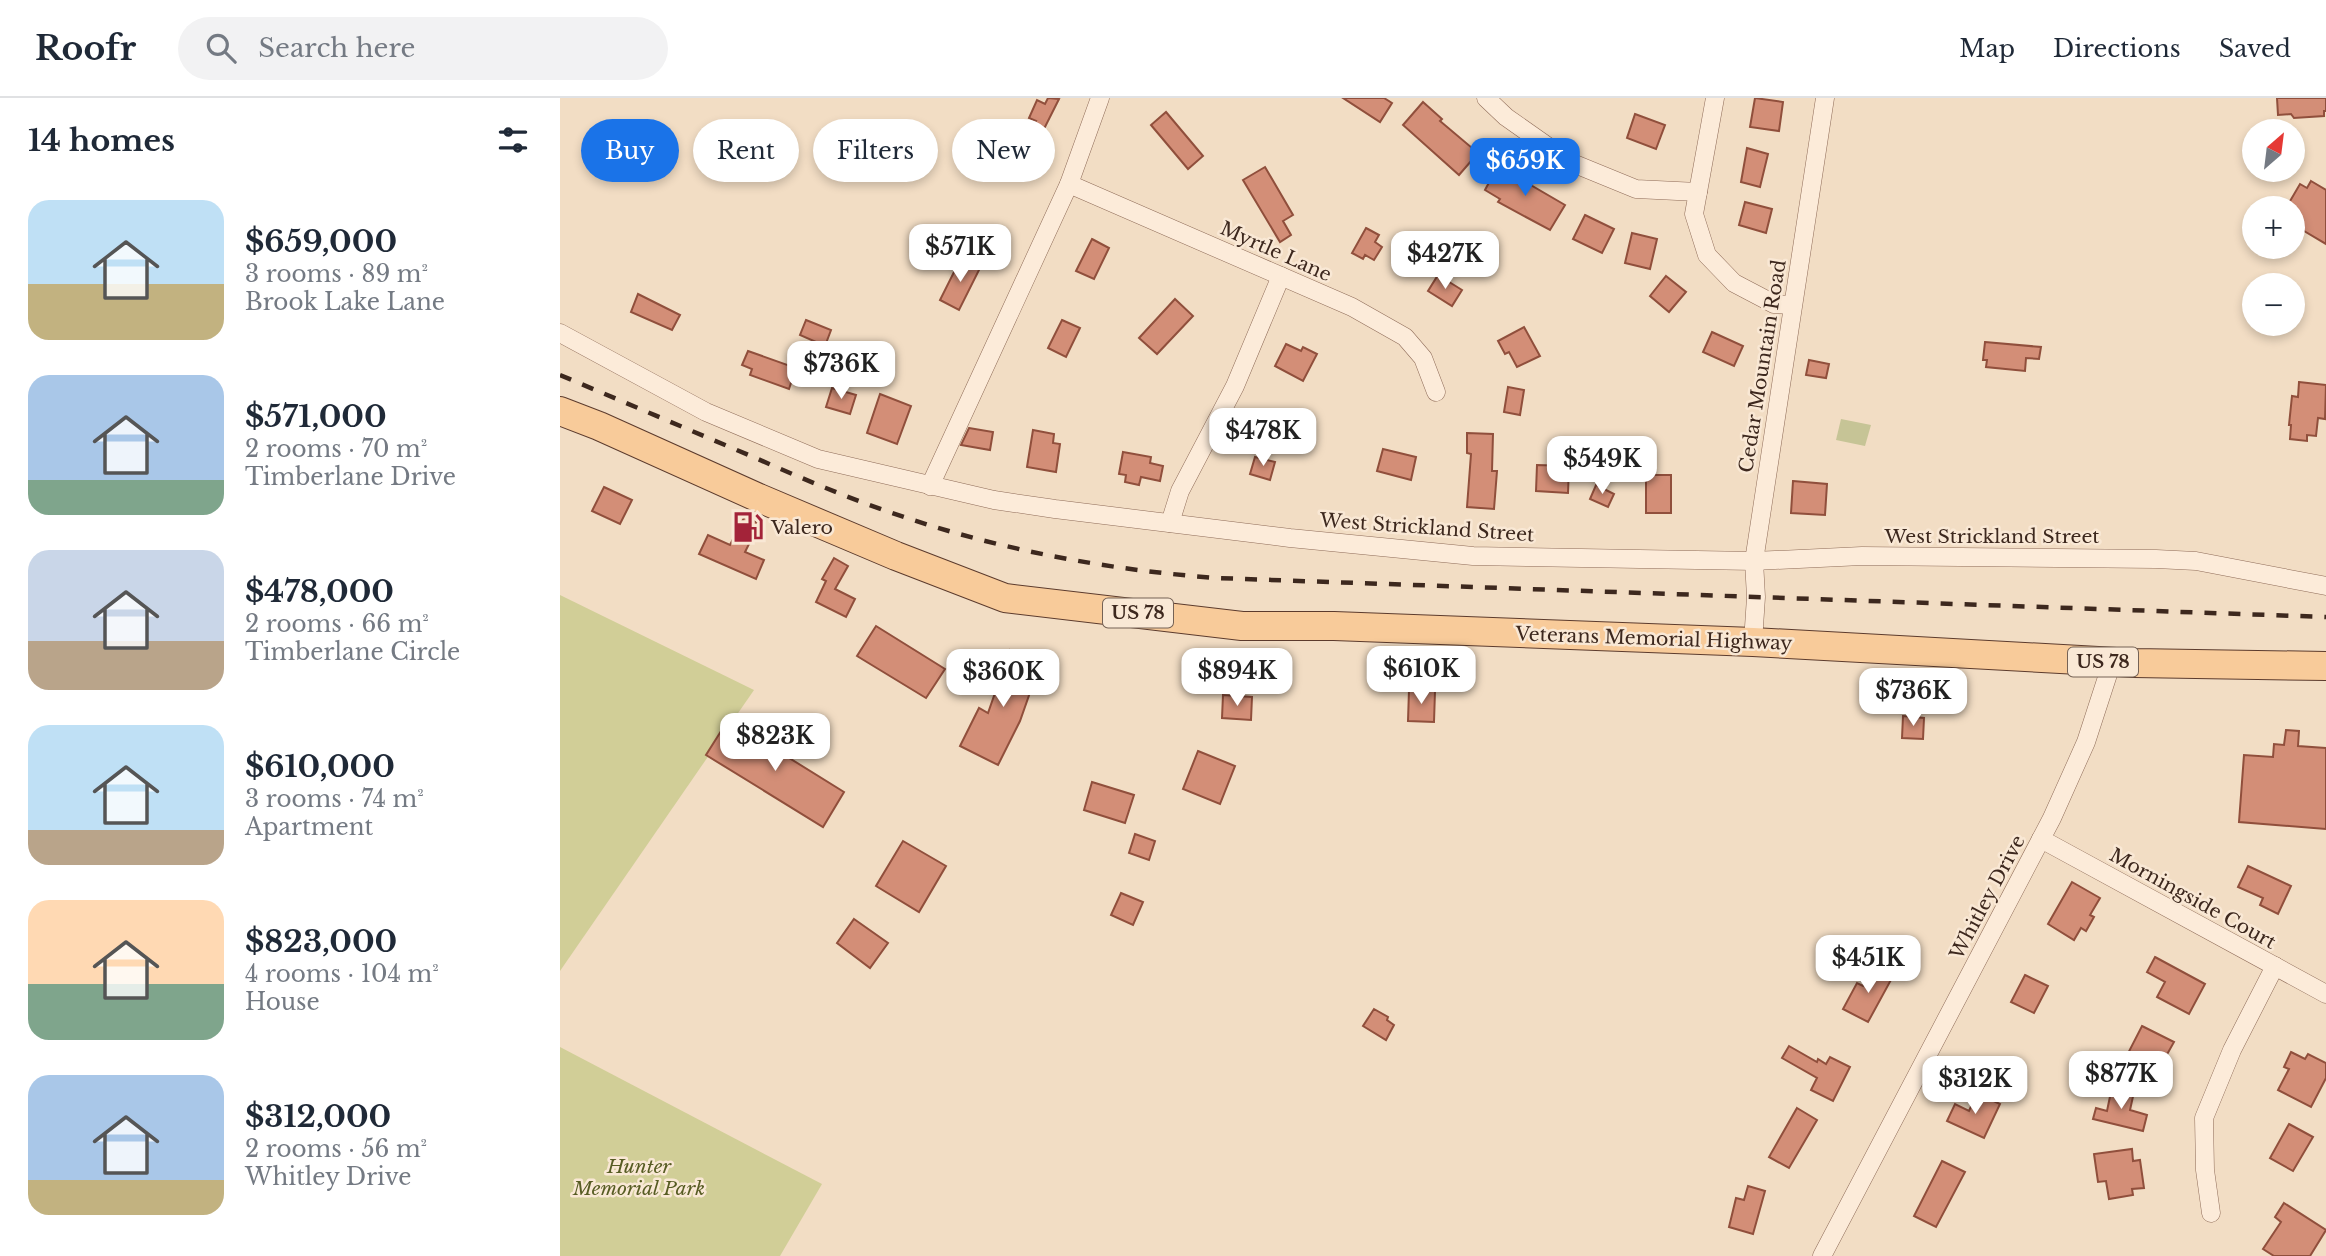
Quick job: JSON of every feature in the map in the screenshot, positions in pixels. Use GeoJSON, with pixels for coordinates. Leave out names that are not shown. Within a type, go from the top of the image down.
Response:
{"type":"FeatureCollection","features":[{"type":"Feature","properties":{"kind":"main road","name":"Veterans Memorial Highway"},"geometry":{"type":"LineString","coordinates":[[560,411],[811,520],[1005,598],[1242,626],[1334,626],[1753,642],[2112,662],[2326,666]]}},
{"type":"Feature","properties":{"kind":"street"},"geometry":{"type":"LineString","coordinates":[[930,486],[1069,184],[1100,98]]}},
{"type":"Feature","properties":{"kind":"street"},"geometry":{"type":"LineString","coordinates":[[1486,98],[1506,117],[1570,162],[1636,189],[1698,192]]}},
{"type":"Feature","properties":{"kind":"street"},"geometry":{"type":"LineString","coordinates":[[1715,98],[1694,214],[1707,255],[1734,283],[1774,304],[1792,305]]}},
{"type":"Feature","properties":{"kind":"street","name":"Cedar Mountain Road"},"geometry":{"type":"LineString","coordinates":[[1753,642],[1756,597],[1754,561],[1825,98]]}},
{"type":"Feature","properties":{"kind":"street","name":"Myrtle Lane"},"geometry":{"type":"LineString","coordinates":[[1069,184],[1352,307],[1405,337],[1423,358],[1436,393]]}},
{"type":"Feature","properties":{"kind":"street"},"geometry":{"type":"LineString","coordinates":[[1170,523],[1181,491],[1236,386],[1281,276]]}},
{"type":"Feature","properties":{"kind":"street","name":"West Strickland Street"},"geometry":{"type":"LineString","coordinates":[[560,333],[706,412],[818,459],[930,486],[1046,508],[1473,556],[1754,561],[1862,556],[2155,559],[2196,561],[2326,586]]}},
{"type":"Feature","properties":{"kind":"street","name":"Whitley Drive"},"geometry":{"type":"LineString","coordinates":[[1822,1256],[2041,839],[2086,742],[2112,662]]}},
{"type":"Feature","properties":{"kind":"street","name":"Morningside Court"},"geometry":{"type":"LineString","coordinates":[[2041,839],[2326,994]]}},
{"type":"Feature","properties":{"kind":"street"},"geometry":{"type":"LineString","coordinates":[[2211,1213],[2205,1170],[2204,1118],[2232,1050],[2275,966]]}},
{"type":"Feature","properties":{"kind":"green space"},"geometry":{"type":"Polygon","coordinates":[[[560,595],[754,690],[560,971],[560,595]]]}},
{"type":"Feature","properties":{"kind":"green space","name":"Hunter Memorial Park"},"geometry":{"type":"Polygon","coordinates":[[[560,1047],[822,1184],[780,1256],[560,1256],[560,1047]]]}},
{"type":"Feature","properties":{"kind":"shaded area"},"geometry":{"type":"Polygon","coordinates":[[[1841,419],[1871,425],[1865,446],[1836,440],[1841,419]]]}},
{"type":"Feature","properties":{"kind":"building"},"geometry":{"type":"Polygon","coordinates":[[[1048,98],[1059,99],[1049,119],[1029,118],[1037,100],[1045,104],[1048,98]]]}},
{"type":"Feature","properties":{"kind":"building"},"geometry":{"type":"Polygon","coordinates":[[[1343,98],[1384,98],[1392,103],[1380,122],[1343,98]]]}},
{"type":"Feature","properties":{"kind":"building"},"geometry":{"type":"Polygon","coordinates":[[[1755,98],[1783,102],[1779,131],[1750,127],[1755,98]]]}},
{"type":"Feature","properties":{"kind":"building"},"geometry":{"type":"Polygon","coordinates":[[[2277,98],[2326,98],[2326,111],[2324,116],[2294,118],[2291,114],[2278,115],[2277,98]]]}},
{"type":"Feature","properties":{"kind":"building"},"geometry":{"type":"Polygon","coordinates":[[[1423,102],[1442,119],[1440,121],[1478,153],[1459,175],[1403,125],[1423,102]]]}},
{"type":"Feature","properties":{"kind":"building"},"geometry":{"type":"Polygon","coordinates":[[[1166,112],[1203,156],[1188,169],[1151,125],[1166,112]]]}},
{"type":"Feature","properties":{"kind":"building"},"geometry":{"type":"Polygon","coordinates":[[[1635,114],[1665,125],[1656,149],[1627,138],[1635,114]]]}},
{"type":"Feature","properties":{"kind":"building"},"geometry":{"type":"Polygon","coordinates":[[[1747,148],[1768,154],[1760,187],[1741,182],[1747,148]]]}},
{"type":"Feature","properties":{"kind":"building"},"geometry":{"type":"Polygon","coordinates":[[[1498,166],[1565,205],[1550,230],[1498,202],[1500,199],[1485,190],[1498,166]]]}},
{"type":"Feature","properties":{"kind":"building"},"geometry":{"type":"Polygon","coordinates":[[[1265,167],[1293,215],[1283,221],[1291,235],[1280,242],[1243,180],[1265,167]]]}},
{"type":"Feature","properties":{"kind":"building"},"geometry":{"type":"Polygon","coordinates":[[[2311,181],[2326,190],[2326,244],[2305,232],[2305,196],[2293,196],[2300,184],[2307,188],[2311,181]]]}},
{"type":"Feature","properties":{"kind":"building"},"geometry":{"type":"Polygon","coordinates":[[[1745,202],[1772,209],[1766,233],[1739,225],[1745,202]]]}},
{"type":"Feature","properties":{"kind":"building"},"geometry":{"type":"Polygon","coordinates":[[[1585,215],[1614,229],[1602,253],[1573,239],[1585,215]]]}},
{"type":"Feature","properties":{"kind":"building"},"geometry":{"type":"Polygon","coordinates":[[[1366,228],[1379,235],[1375,242],[1382,247],[1374,260],[1365,255],[1363,259],[1352,253],[1366,228]]]}},
{"type":"Feature","properties":{"kind":"building"},"geometry":{"type":"Polygon","coordinates":[[[1632,233],[1657,239],[1650,269],[1625,263],[1632,233]]]}},
{"type":"Feature","properties":{"kind":"building"},"geometry":{"type":"Polygon","coordinates":[[[1092,239],[1109,248],[1094,279],[1076,271],[1092,239]]]}},
{"type":"Feature","properties":{"kind":"building"},"geometry":{"type":"Polygon","coordinates":[[[961,258],[980,268],[959,310],[940,300],[961,258]]]}},
{"type":"Feature","properties":{"kind":"building"},"geometry":{"type":"Polygon","coordinates":[[[1438,275],[1462,290],[1452,306],[1428,291],[1438,275]]]}},
{"type":"Feature","properties":{"kind":"building"},"geometry":{"type":"Polygon","coordinates":[[[1666,276],[1686,292],[1669,312],[1650,296],[1666,276]]]}},
{"type":"Feature","properties":{"kind":"building"},"geometry":{"type":"Polygon","coordinates":[[[638,294],[680,315],[672,330],[631,312],[638,294]]]}},
{"type":"Feature","properties":{"kind":"building"},"geometry":{"type":"Polygon","coordinates":[[[1175,299],[1193,316],[1157,354],[1139,338],[1175,299]]]}},
{"type":"Feature","properties":{"kind":"building"},"geometry":{"type":"Polygon","coordinates":[[[806,320],[831,330],[825,346],[800,335],[806,320]]]}},
{"type":"Feature","properties":{"kind":"building"},"geometry":{"type":"Polygon","coordinates":[[[1062,320],[1080,328],[1066,357],[1048,348],[1062,320]]]}},
{"type":"Feature","properties":{"kind":"building"},"geometry":{"type":"Polygon","coordinates":[[[1524,327],[1540,356],[1517,367],[1509,352],[1505,354],[1498,341],[1524,327]]]}},
{"type":"Feature","properties":{"kind":"building"},"geometry":{"type":"Polygon","coordinates":[[[1712,332],[1743,346],[1734,366],[1703,352],[1712,332]]]}},
{"type":"Feature","properties":{"kind":"building"},"geometry":{"type":"Polygon","coordinates":[[[1985,342],[2041,347],[2039,359],[2026,358],[2025,371],[1986,367],[1987,360],[1983,360],[1985,342]]]}},
{"type":"Feature","properties":{"kind":"building"},"geometry":{"type":"Polygon","coordinates":[[[1286,344],[1301,351],[1303,347],[1317,354],[1303,381],[1275,366],[1286,344]]]}},
{"type":"Feature","properties":{"kind":"building"},"geometry":{"type":"Polygon","coordinates":[[[748,351],[796,368],[789,389],[750,375],[752,369],[742,365],[748,351]]]}},
{"type":"Feature","properties":{"kind":"building"},"geometry":{"type":"Polygon","coordinates":[[[1809,360],[1829,364],[1826,378],[1806,375],[1809,360]]]}},
{"type":"Feature","properties":{"kind":"building"},"geometry":{"type":"Polygon","coordinates":[[[2299,382],[2326,385],[2325,419],[2318,418],[2316,436],[2307,435],[2307,441],[2290,439],[2292,396],[2298,397],[2299,382]]]}},
{"type":"Feature","properties":{"kind":"building"},"geometry":{"type":"Polygon","coordinates":[[[1508,387],[1524,390],[1520,415],[1504,412],[1508,387]]]}},
{"type":"Feature","properties":{"kind":"building"},"geometry":{"type":"Polygon","coordinates":[[[832,388],[856,395],[850,414],[826,407],[832,388]]]}},
{"type":"Feature","properties":{"kind":"building"},"geometry":{"type":"Polygon","coordinates":[[[880,394],[911,406],[897,444],[867,433],[880,394]]]}},
{"type":"Feature","properties":{"kind":"building"},"geometry":{"type":"Polygon","coordinates":[[[969,428],[993,432],[990,450],[961,445],[969,428]]]}},
{"type":"Feature","properties":{"kind":"building"},"geometry":{"type":"Polygon","coordinates":[[[1033,430],[1054,434],[1053,443],[1060,444],[1056,472],[1027,467],[1033,430]]]}},
{"type":"Feature","properties":{"kind":"building"},"geometry":{"type":"Polygon","coordinates":[[[1467,433],[1493,434],[1492,471],[1497,471],[1494,509],[1467,507],[1471,454],[1467,453],[1467,433]]]}},
{"type":"Feature","properties":{"kind":"building"},"geometry":{"type":"Polygon","coordinates":[[[1383,449],[1416,457],[1411,480],[1377,471],[1383,449]]]}},
{"type":"Feature","properties":{"kind":"building"},"geometry":{"type":"Polygon","coordinates":[[[1123,452],[1151,457],[1150,463],[1163,466],[1160,481],[1141,477],[1139,485],[1125,482],[1126,475],[1119,474],[1123,452]]]}},
{"type":"Feature","properties":{"kind":"building"},"geometry":{"type":"Polygon","coordinates":[[[1255,457],[1275,462],[1270,480],[1250,474],[1255,457]]]}},
{"type":"Feature","properties":{"kind":"building"},"geometry":{"type":"Polygon","coordinates":[[[1537,465],[1569,466],[1568,493],[1536,491],[1537,465]]]}},
{"type":"Feature","properties":{"kind":"building"},"geometry":{"type":"Polygon","coordinates":[[[1646,475],[1671,475],[1671,513],[1646,513],[1646,475]]]}},
{"type":"Feature","properties":{"kind":"building"},"geometry":{"type":"Polygon","coordinates":[[[1793,481],[1827,484],[1825,515],[1791,513],[1793,481]]]}},
{"type":"Feature","properties":{"kind":"building"},"geometry":{"type":"Polygon","coordinates":[[[1596,485],[1614,494],[1608,507],[1590,499],[1596,485]]]}},
{"type":"Feature","properties":{"kind":"building"},"geometry":{"type":"Polygon","coordinates":[[[604,487],[632,500],[620,524],[592,511],[604,487]]]}},
{"type":"Feature","properties":{"kind":"building"},"geometry":{"type":"Polygon","coordinates":[[[745,516],[759,524],[745,552],[764,560],[756,579],[699,554],[708,535],[730,545],[745,516]]]}},
{"type":"Feature","properties":{"kind":"building"},"geometry":{"type":"Polygon","coordinates":[[[834,558],[848,566],[835,589],[855,599],[846,617],[816,602],[826,581],[822,579],[834,558]]]}},
{"type":"Feature","properties":{"kind":"building"},"geometry":{"type":"Polygon","coordinates":[[[876,626],[945,669],[926,698],[857,656],[876,626]]]}},
{"type":"Feature","properties":{"kind":"building"},"geometry":{"type":"Polygon","coordinates":[[[1010,650],[1041,661],[1020,721],[998,765],[960,746],[979,708],[988,713],[1010,650]]]}},
{"type":"Feature","properties":{"kind":"building"},"geometry":{"type":"Polygon","coordinates":[[[1409,690],[1435,691],[1434,722],[1408,721],[1409,690]]]}},
{"type":"Feature","properties":{"kind":"building"},"geometry":{"type":"Polygon","coordinates":[[[1223,695],[1252,697],[1251,720],[1222,718],[1223,695]]]}},
{"type":"Feature","properties":{"kind":"building"},"geometry":{"type":"Polygon","coordinates":[[[1903,716],[1924,718],[1923,739],[1902,738],[1903,716]]]}},
{"type":"Feature","properties":{"kind":"building"},"geometry":{"type":"Polygon","coordinates":[[[728,720],[844,792],[823,827],[706,755],[728,720]]]}},
{"type":"Feature","properties":{"kind":"building"},"geometry":{"type":"Polygon","coordinates":[[[2286,730],[2299,731],[2298,746],[2326,748],[2326,829],[2239,822],[2244,755],[2273,757],[2274,744],[2284,745],[2286,730]]]}},
{"type":"Feature","properties":{"kind":"building"},"geometry":{"type":"Polygon","coordinates":[[[1198,751],[1235,766],[1220,804],[1183,789],[1198,751]]]}},
{"type":"Feature","properties":{"kind":"building"},"geometry":{"type":"Polygon","coordinates":[[[1092,782],[1134,795],[1125,823],[1084,810],[1092,782]]]}},
{"type":"Feature","properties":{"kind":"building"},"geometry":{"type":"Polygon","coordinates":[[[1135,834],[1155,841],[1149,860],[1129,853],[1135,834]]]}},
{"type":"Feature","properties":{"kind":"building"},"geometry":{"type":"Polygon","coordinates":[[[903,841],[946,866],[919,912],[876,886],[903,841]]]}},
{"type":"Feature","properties":{"kind":"building"},"geometry":{"type":"Polygon","coordinates":[[[2248,866],[2291,886],[2278,914],[2260,905],[2263,898],[2238,887],[2248,866]]]}},
{"type":"Feature","properties":{"kind":"building"},"geometry":{"type":"Polygon","coordinates":[[[2072,882],[2100,898],[2090,915],[2094,917],[2086,931],[2081,928],[2074,940],[2048,924],[2072,882]]]}},
{"type":"Feature","properties":{"kind":"building"},"geometry":{"type":"Polygon","coordinates":[[[1121,893],[1143,902],[1133,925],[1111,915],[1121,893]]]}},
{"type":"Feature","properties":{"kind":"building"},"geometry":{"type":"Polygon","coordinates":[[[854,919],[888,943],[870,968],[837,943],[854,919]]]}},
{"type":"Feature","properties":{"kind":"building"},"geometry":{"type":"Polygon","coordinates":[[[2155,957],[2205,984],[2189,1014],[2157,997],[2165,982],[2147,972],[2155,957]]]}},
{"type":"Feature","properties":{"kind":"building"},"geometry":{"type":"Polygon","coordinates":[[[1872,968],[1892,978],[1868,1022],[1843,1009],[1857,983],[1863,986],[1872,968]]]}},
{"type":"Feature","properties":{"kind":"building"},"geometry":{"type":"Polygon","coordinates":[[[2025,975],[2048,986],[2034,1013],[2011,1002],[2025,975]]]}},
{"type":"Feature","properties":{"kind":"building"},"geometry":{"type":"Polygon","coordinates":[[[1374,1009],[1388,1017],[1387,1020],[1394,1025],[1386,1040],[1363,1026],[1374,1009]]]}},
{"type":"Feature","properties":{"kind":"building"},"geometry":{"type":"Polygon","coordinates":[[[2142,1026],[2174,1042],[2165,1058],[2156,1054],[2145,1077],[2122,1065],[2142,1026]]]}},
{"type":"Feature","properties":{"kind":"building"},"geometry":{"type":"Polygon","coordinates":[[[1789,1046],[1817,1062],[1818,1059],[1826,1064],[1830,1057],[1850,1067],[1833,1101],[1811,1090],[1817,1078],[1782,1058],[1789,1046]]]}},
{"type":"Feature","properties":{"kind":"building"},"geometry":{"type":"Polygon","coordinates":[[[2291,1052],[2305,1059],[2308,1054],[2326,1063],[2326,1078],[2311,1107],[2278,1090],[2289,1069],[2284,1067],[2291,1052]]]}},
{"type":"Feature","properties":{"kind":"building"},"geometry":{"type":"Polygon","coordinates":[[[2112,1087],[2134,1092],[2130,1110],[2147,1115],[2143,1131],[2093,1119],[2096,1108],[2107,1111],[2112,1087]]]}},
{"type":"Feature","properties":{"kind":"building"},"geometry":{"type":"Polygon","coordinates":[[[1977,1093],[2000,1104],[1984,1138],[1947,1121],[1955,1104],[1969,1111],[1977,1093]]]}},
{"type":"Feature","properties":{"kind":"building"},"geometry":{"type":"Polygon","coordinates":[[[1797,1108],[1817,1120],[1789,1168],[1769,1157],[1797,1108]]]}},
{"type":"Feature","properties":{"kind":"building"},"geometry":{"type":"Polygon","coordinates":[[[2289,1124],[2313,1137],[2293,1171],[2270,1158],[2289,1124]]]}},
{"type":"Feature","properties":{"kind":"building"},"geometry":{"type":"Polygon","coordinates":[[[2132,1149],[2133,1161],[2140,1160],[2144,1188],[2132,1189],[2133,1195],[2109,1199],[2106,1181],[2098,1182],[2094,1154],[2132,1149]]]}},
{"type":"Feature","properties":{"kind":"building"},"geometry":{"type":"Polygon","coordinates":[[[1942,1161],[1965,1172],[1936,1227],[1914,1216],[1942,1161]]]}},
{"type":"Feature","properties":{"kind":"building"},"geometry":{"type":"Polygon","coordinates":[[[1748,1186],[1765,1191],[1753,1234],[1729,1227],[1736,1198],[1744,1200],[1748,1186]]]}},
{"type":"Feature","properties":{"kind":"building"},"geometry":{"type":"Polygon","coordinates":[[[2284,1203],[2326,1230],[2310,1256],[2274,1256],[2263,1249],[2281,1222],[2275,1217],[2284,1203]]]}},
{"type":"Feature","properties":{"kind":"railway"},"geometry":{"type":"LineString","coordinates":[[560,375],[827,488],[904,517],[1019,549],[1137,570],[1216,578],[2326,617]]}},
{"type":"Feature","properties":{"kind":"place","name":"Valero"},"geometry":{"type":"Point","coordinates":[748,527]}}]}
